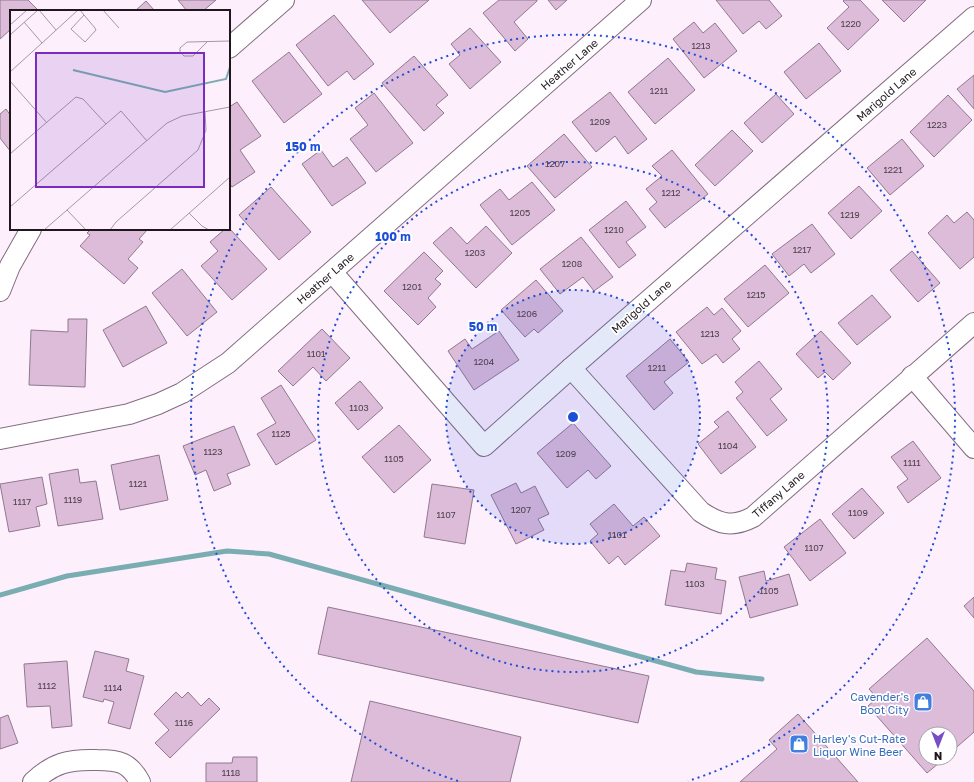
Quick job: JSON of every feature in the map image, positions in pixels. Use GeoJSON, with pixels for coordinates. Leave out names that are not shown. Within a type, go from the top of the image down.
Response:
{"type":"FeatureCollection","features":[{"type":"Feature","properties":{"kind":"street"},"geometry":{"type":"LineString","coordinates":[[230,47],[284,0]]}},
{"type":"Feature","properties":{"kind":"street","name":"Heather Lane"},"geometry":{"type":"LineString","coordinates":[[0,439],[129,414],[158,404],[182,393],[228,363],[641,0]]}},
{"type":"Feature","properties":{"kind":"street","name":"Marigold Lane"},"geometry":{"type":"LineString","coordinates":[[332,272],[484,446],[571,368],[974,17]]}},
{"type":"Feature","properties":{"kind":"street"},"geometry":{"type":"LineString","coordinates":[[0,291],[10,266],[30,230]]}},
{"type":"Feature","properties":{"kind":"street","name":"Tiffany Lane"},"geometry":{"type":"LineString","coordinates":[[571,368],[701,512],[714,521],[728,524],[742,522],[752,517],[974,323]]}},
{"type":"Feature","properties":{"kind":"street"},"geometry":{"type":"LineString","coordinates":[[912,376],[974,448]]}},
{"type":"Feature","properties":{"kind":"street"},"geometry":{"type":"LineString","coordinates":[[33,782],[53,766],[80,759],[119,761],[131,768],[140,782]]}},
{"type":"Feature","properties":{"kind":"building"},"geometry":{"type":"Polygon","coordinates":[[[0,0],[28,0],[38,10],[10,10],[10,30],[0,39],[0,0]]]}},
{"type":"Feature","properties":{"kind":"building"},"geometry":{"type":"Polygon","coordinates":[[[178,0],[216,0],[204,10],[186,10],[178,0]]]}},
{"type":"Feature","properties":{"kind":"building"},"geometry":{"type":"Polygon","coordinates":[[[362,0],[429,0],[390,33],[362,0]]]}},
{"type":"Feature","properties":{"kind":"building"},"geometry":{"type":"Polygon","coordinates":[[[499,0],[537,0],[514,22],[528,39],[515,51],[483,13],[499,0]]]}},
{"type":"Feature","properties":{"kind":"building"},"geometry":{"type":"Polygon","coordinates":[[[548,0],[567,0],[556,10],[548,0]]]}},
{"type":"Feature","properties":{"kind":"building"},"geometry":{"type":"Polygon","coordinates":[[[716,0],[769,0],[782,16],[766,29],[759,21],[743,34],[716,0]]]}},
{"type":"Feature","properties":{"kind":"building"},"geometry":{"type":"Polygon","coordinates":[[[860,0],[879,20],[848,50],[827,28],[849,7],[843,1],[860,0]]]}},
{"type":"Feature","properties":{"kind":"building"},"geometry":{"type":"Polygon","coordinates":[[[882,0],[926,0],[904,22],[882,0]]]}},
{"type":"Feature","properties":{"kind":"building"},"geometry":{"type":"Polygon","coordinates":[[[146,1],[154,10],[136,10],[146,1]]]}},
{"type":"Feature","properties":{"kind":"building"},"geometry":{"type":"Polygon","coordinates":[[[334,15],[374,64],[354,80],[347,71],[328,86],[296,45],[334,15]]]}},
{"type":"Feature","properties":{"kind":"building"},"geometry":{"type":"Polygon","coordinates":[[[694,22],[703,33],[715,23],[737,51],[704,78],[673,39],[694,22]]]}},
{"type":"Feature","properties":{"kind":"building"},"geometry":{"type":"Polygon","coordinates":[[[470,28],[501,62],[470,89],[449,64],[460,55],[451,44],[470,28]]]}},
{"type":"Feature","properties":{"kind":"building"},"geometry":{"type":"Polygon","coordinates":[[[819,43],[841,71],[806,99],[784,72],[819,43]]]}},
{"type":"Feature","properties":{"kind":"building"},"geometry":{"type":"Polygon","coordinates":[[[289,52],[322,94],[284,123],[252,81],[289,52]]]}},
{"type":"Feature","properties":{"kind":"building"},"geometry":{"type":"Polygon","coordinates":[[[414,56],[448,95],[436,105],[444,113],[424,131],[382,83],[414,56]]]}},
{"type":"Feature","properties":{"kind":"building"},"geometry":{"type":"Polygon","coordinates":[[[668,58],[695,90],[655,124],[628,92],[668,58]]]}},
{"type":"Feature","properties":{"kind":"building"},"geometry":{"type":"Polygon","coordinates":[[[974,75],[974,109],[957,89],[974,75]]]}},
{"type":"Feature","properties":{"kind":"building"},"geometry":{"type":"Polygon","coordinates":[[[610,92],[647,139],[628,154],[615,136],[596,152],[572,122],[610,92]]]}},
{"type":"Feature","properties":{"kind":"building"},"geometry":{"type":"Polygon","coordinates":[[[374,93],[413,143],[376,172],[350,139],[368,125],[355,108],[374,93]]]}},
{"type":"Feature","properties":{"kind":"building"},"geometry":{"type":"Polygon","coordinates":[[[776,94],[794,114],[762,143],[744,123],[776,94]]]}},
{"type":"Feature","properties":{"kind":"building"},"geometry":{"type":"Polygon","coordinates":[[[948,95],[972,120],[934,157],[910,132],[948,95]]]}},
{"type":"Feature","properties":{"kind":"building"},"geometry":{"type":"Polygon","coordinates":[[[237,102],[261,136],[240,150],[255,172],[232,187],[230,184],[230,106],[237,102]]]}},
{"type":"Feature","properties":{"kind":"building"},"geometry":{"type":"Polygon","coordinates":[[[6,109],[10,115],[10,151],[0,138],[0,114],[6,109]]]}},
{"type":"Feature","properties":{"kind":"building"},"geometry":{"type":"Polygon","coordinates":[[[732,130],[753,151],[715,186],[695,165],[732,130]]]}},
{"type":"Feature","properties":{"kind":"building"},"geometry":{"type":"Polygon","coordinates":[[[564,134],[592,167],[555,198],[527,166],[564,134]]]}},
{"type":"Feature","properties":{"kind":"building"},"geometry":{"type":"Polygon","coordinates":[[[902,139],[924,166],[890,195],[867,168],[902,139]]]}},
{"type":"Feature","properties":{"kind":"building"},"geometry":{"type":"Polygon","coordinates":[[[321,150],[333,167],[347,157],[366,183],[332,206],[302,164],[321,150]]]}},
{"type":"Feature","properties":{"kind":"building"},"geometry":{"type":"Polygon","coordinates":[[[672,150],[708,194],[665,228],[649,209],[657,202],[646,189],[662,176],[652,166],[672,150]]]}},
{"type":"Feature","properties":{"kind":"building"},"geometry":{"type":"Polygon","coordinates":[[[532,182],[555,210],[512,245],[480,205],[500,189],[509,200],[532,182]]]}},
{"type":"Feature","properties":{"kind":"building"},"geometry":{"type":"Polygon","coordinates":[[[859,186],[882,211],[851,239],[828,213],[859,186]]]}},
{"type":"Feature","properties":{"kind":"building"},"geometry":{"type":"Polygon","coordinates":[[[271,187],[311,232],[279,260],[239,215],[271,187]]]}},
{"type":"Feature","properties":{"kind":"building"},"geometry":{"type":"Polygon","coordinates":[[[626,201],[646,227],[626,242],[636,255],[619,268],[589,230],[626,201]]]}},
{"type":"Feature","properties":{"kind":"building"},"geometry":{"type":"Polygon","coordinates":[[[967,212],[974,220],[974,257],[960,269],[928,233],[947,215],[954,223],[967,212]]]}},
{"type":"Feature","properties":{"kind":"building"},"geometry":{"type":"Polygon","coordinates":[[[812,224],[835,254],[811,273],[804,264],[789,276],[772,254],[812,224]]]}},
{"type":"Feature","properties":{"kind":"building"},"geometry":{"type":"Polygon","coordinates":[[[486,226],[512,253],[476,288],[433,243],[451,227],[467,244],[486,226]]]}},
{"type":"Feature","properties":{"kind":"building"},"geometry":{"type":"Polygon","coordinates":[[[230,229],[267,269],[232,300],[201,266],[218,251],[210,242],[224,230],[230,229]]]}},
{"type":"Feature","properties":{"kind":"building"},"geometry":{"type":"Polygon","coordinates":[[[90,230],[147,230],[139,239],[143,242],[128,259],[138,268],[124,284],[80,246],[90,235],[87,233],[90,230]]]}},
{"type":"Feature","properties":{"kind":"building"},"geometry":{"type":"Polygon","coordinates":[[[581,237],[613,277],[594,291],[583,277],[560,294],[540,269],[581,237]]]}},
{"type":"Feature","properties":{"kind":"building"},"geometry":{"type":"Polygon","coordinates":[[[912,251],[940,283],[918,302],[890,270],[912,251]]]}},
{"type":"Feature","properties":{"kind":"building"},"geometry":{"type":"Polygon","coordinates":[[[424,252],[443,271],[435,279],[441,284],[428,298],[436,307],[418,325],[384,291],[424,252]]]}},
{"type":"Feature","properties":{"kind":"building"},"geometry":{"type":"Polygon","coordinates":[[[765,265],[789,293],[748,327],[724,299],[765,265]]]}},
{"type":"Feature","properties":{"kind":"building"},"geometry":{"type":"Polygon","coordinates":[[[182,269],[217,312],[187,336],[152,293],[182,269]]]}},
{"type":"Feature","properties":{"kind":"building"},"geometry":{"type":"Polygon","coordinates":[[[536,280],[563,311],[538,333],[534,329],[525,337],[501,310],[536,280]]]}},
{"type":"Feature","properties":{"kind":"building"},"geometry":{"type":"Polygon","coordinates":[[[872,295],[891,317],[857,345],[838,323],[872,295]]]}},
{"type":"Feature","properties":{"kind":"building"},"geometry":{"type":"Polygon","coordinates":[[[146,306],[167,343],[123,367],[103,330],[146,306]]]}},
{"type":"Feature","properties":{"kind":"building"},"geometry":{"type":"Polygon","coordinates":[[[707,307],[714,315],[722,308],[741,331],[732,339],[740,349],[723,363],[716,354],[702,364],[676,332],[707,307]]]}},
{"type":"Feature","properties":{"kind":"building"},"geometry":{"type":"Polygon","coordinates":[[[68,319],[87,319],[85,387],[29,385],[31,330],[68,332],[68,319]]]}},
{"type":"Feature","properties":{"kind":"building"},"geometry":{"type":"Polygon","coordinates":[[[322,329],[350,358],[326,381],[313,367],[293,386],[278,371],[322,329]]]}},
{"type":"Feature","properties":{"kind":"building"},"geometry":{"type":"Polygon","coordinates":[[[499,331],[519,360],[474,390],[448,351],[465,339],[472,349],[499,331]]]}},
{"type":"Feature","properties":{"kind":"building"},"geometry":{"type":"Polygon","coordinates":[[[821,331],[851,363],[833,380],[825,372],[818,378],[796,354],[821,331]]]}},
{"type":"Feature","properties":{"kind":"building"},"geometry":{"type":"Polygon","coordinates":[[[670,339],[689,362],[664,382],[673,393],[654,410],[626,376],[670,339]]]}},
{"type":"Feature","properties":{"kind":"building"},"geometry":{"type":"Polygon","coordinates":[[[759,361],[782,389],[770,399],[787,420],[767,436],[736,398],[743,392],[735,382],[759,361]]]}},
{"type":"Feature","properties":{"kind":"building"},"geometry":{"type":"Polygon","coordinates":[[[360,381],[383,408],[358,430],[335,403],[360,381]]]}},
{"type":"Feature","properties":{"kind":"building"},"geometry":{"type":"Polygon","coordinates":[[[281,385],[316,440],[276,465],[257,434],[276,423],[261,398],[281,385]]]}},
{"type":"Feature","properties":{"kind":"building"},"geometry":{"type":"Polygon","coordinates":[[[728,411],[756,447],[721,474],[698,444],[719,427],[714,422],[728,411]]]}},
{"type":"Feature","properties":{"kind":"building"},"geometry":{"type":"Polygon","coordinates":[[[573,423],[611,466],[596,479],[588,470],[567,488],[537,453],[573,423]]]}},
{"type":"Feature","properties":{"kind":"building"},"geometry":{"type":"Polygon","coordinates":[[[399,425],[431,460],[394,493],[362,457],[399,425]]]}},
{"type":"Feature","properties":{"kind":"building"},"geometry":{"type":"Polygon","coordinates":[[[234,426],[250,465],[227,474],[231,484],[214,491],[206,470],[195,475],[183,446],[234,426]]]}},
{"type":"Feature","properties":{"kind":"building"},"geometry":{"type":"Polygon","coordinates":[[[913,441],[941,478],[908,503],[897,487],[908,479],[891,457],[913,441]]]}},
{"type":"Feature","properties":{"kind":"building"},"geometry":{"type":"Polygon","coordinates":[[[159,455],[168,500],[120,510],[111,465],[159,455]]]}},
{"type":"Feature","properties":{"kind":"building"},"geometry":{"type":"Polygon","coordinates":[[[78,469],[80,483],[96,481],[103,519],[58,526],[49,474],[78,469]]]}},
{"type":"Feature","properties":{"kind":"building"},"geometry":{"type":"Polygon","coordinates":[[[42,477],[47,504],[36,507],[40,526],[9,532],[0,484],[42,477]]]}},
{"type":"Feature","properties":{"kind":"building"},"geometry":{"type":"Polygon","coordinates":[[[516,483],[521,493],[535,486],[549,514],[538,519],[544,530],[516,544],[491,495],[516,483]]]}},
{"type":"Feature","properties":{"kind":"building"},"geometry":{"type":"Polygon","coordinates":[[[432,484],[474,490],[465,544],[424,537],[432,484]]]}},
{"type":"Feature","properties":{"kind":"building"},"geometry":{"type":"Polygon","coordinates":[[[862,488],[884,513],[854,539],[832,514],[862,488]]]}},
{"type":"Feature","properties":{"kind":"building"},"geometry":{"type":"Polygon","coordinates":[[[614,504],[633,526],[644,517],[660,536],[625,565],[618,556],[609,564],[590,541],[598,534],[590,524],[614,504]]]}},
{"type":"Feature","properties":{"kind":"building"},"geometry":{"type":"Polygon","coordinates":[[[820,519],[846,553],[810,581],[784,547],[820,519]]]}},
{"type":"Feature","properties":{"kind":"building"},"geometry":{"type":"Polygon","coordinates":[[[687,563],[717,568],[715,579],[726,581],[721,614],[665,605],[671,570],[685,572],[687,563]]]}},
{"type":"Feature","properties":{"kind":"building"},"geometry":{"type":"Polygon","coordinates":[[[764,571],[766,581],[789,574],[798,605],[750,618],[739,577],[764,571]]]}},
{"type":"Feature","properties":{"kind":"building"},"geometry":{"type":"Polygon","coordinates":[[[974,597],[974,618],[964,606],[974,597]]]}},
{"type":"Feature","properties":{"kind":"building"},"geometry":{"type":"Polygon","coordinates":[[[328,607],[649,676],[638,723],[318,654],[328,607]]]}},
{"type":"Feature","properties":{"kind":"building","name":"Cavender's Boot City"},"geometry":{"type":"Polygon","coordinates":[[[927,638],[974,691],[974,732],[958,746],[958,726],[918,726],[918,763],[868,706],[877,698],[869,689],[927,638]]]}},
{"type":"Feature","properties":{"kind":"building"},"geometry":{"type":"Polygon","coordinates":[[[95,651],[129,659],[126,671],[144,676],[130,729],[108,723],[114,702],[104,699],[103,702],[83,697],[95,651]]]}},
{"type":"Feature","properties":{"kind":"building"},"geometry":{"type":"Polygon","coordinates":[[[67,661],[72,726],[52,728],[50,706],[27,707],[24,664],[67,661]]]}},
{"type":"Feature","properties":{"kind":"building"},"geometry":{"type":"Polygon","coordinates":[[[176,692],[182,698],[188,692],[201,706],[209,698],[220,709],[170,758],[155,743],[169,730],[154,714],[176,692]]]}},
{"type":"Feature","properties":{"kind":"building"},"geometry":{"type":"Polygon","coordinates":[[[370,701],[521,737],[510,782],[351,782],[370,701]]]}},
{"type":"Feature","properties":{"kind":"building","name":"Harley's Cut-Rate Liquor Wine Beer"},"geometry":{"type":"Polygon","coordinates":[[[798,714],[858,782],[740,782],[777,749],[769,740],[798,714]]]}},
{"type":"Feature","properties":{"kind":"building"},"geometry":{"type":"Polygon","coordinates":[[[8,715],[18,743],[0,749],[0,718],[8,715]]]}},
{"type":"Feature","properties":{"kind":"building"},"geometry":{"type":"Polygon","coordinates":[[[233,757],[257,757],[257,782],[206,782],[206,763],[232,763],[233,757]]]}},
{"type":"Feature","properties":{"kind":"building","name":"Cavender's Boot City"},"geometry":{"type":"Polygon","coordinates":[[[921,766],[935,766],[927,773],[921,766]]]}},
{"type":"Feature","properties":{"kind":"waterway"},"geometry":{"type":"LineString","coordinates":[[0,595],[67,576],[227,551],[269,554],[696,672],[762,679]]}},
{"type":"Feature","properties":{"kind":"place","name":"Cavender's Boot City"},"geometry":{"type":"Point","coordinates":[923,702]}},
{"type":"Feature","properties":{"kind":"place","name":"Harley's Cut-Rate Liquor Wine Beer"},"geometry":{"type":"Point","coordinates":[799,744]}}]}
